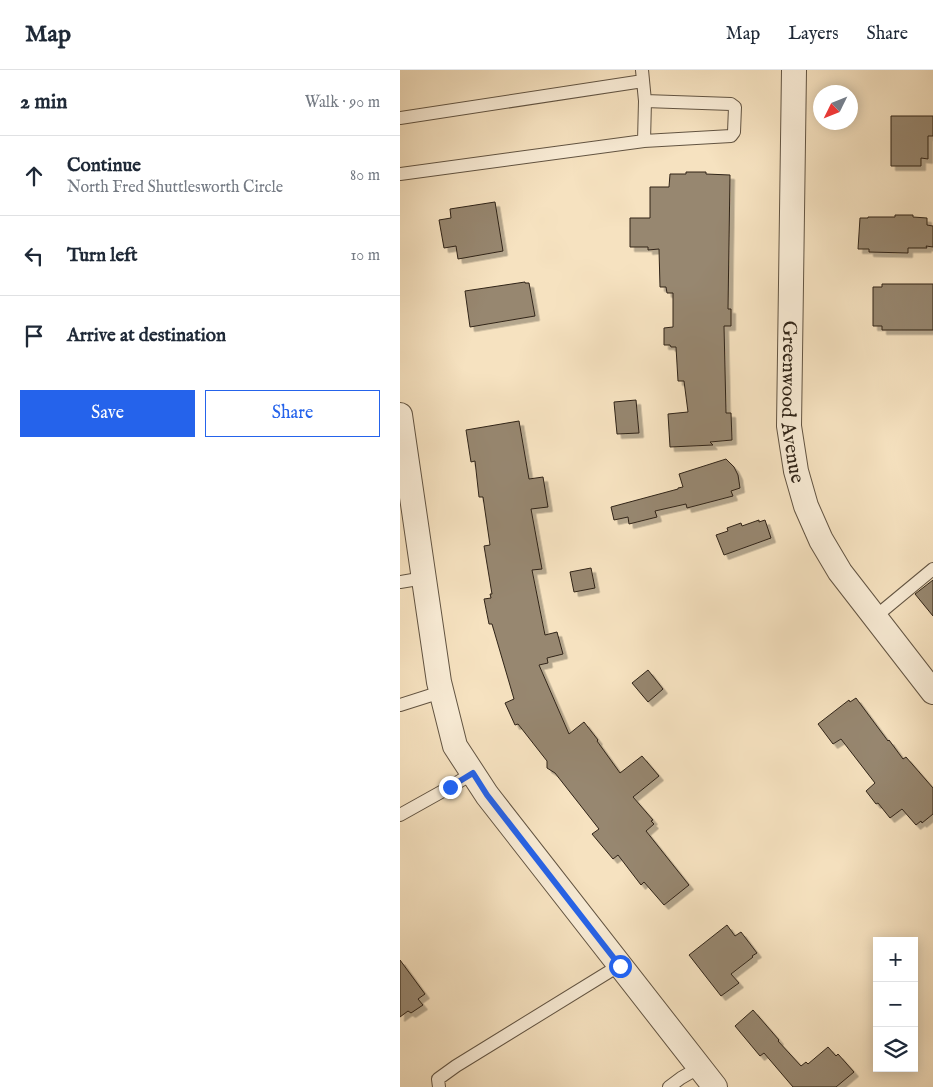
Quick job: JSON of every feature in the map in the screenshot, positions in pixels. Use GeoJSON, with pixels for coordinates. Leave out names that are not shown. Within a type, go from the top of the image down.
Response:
{"type":"FeatureCollection","features":[{"type":"Feature","properties":{"kind":"street","name":"Greenwood Avenue"},"geometry":{"type":"LineString","coordinates":[[794,70],[788,426],[796,471],[806,506],[821,540],[840,572],[933,692]]}},
{"type":"Feature","properties":{"kind":"street"},"geometry":{"type":"LineString","coordinates":[[400,415],[405,481],[424,578],[439,682],[456,746],[487,795],[715,1087]]}},
{"type":"Feature","properties":{"kind":"lane"},"geometry":{"type":"LineString","coordinates":[[400,118],[643,76],[645,101],[644,141]]}},
{"type":"Feature","properties":{"kind":"lane"},"geometry":{"type":"LineString","coordinates":[[400,174],[644,141],[731,136],[734,132],[735,107],[732,104],[645,101]]}},
{"type":"Feature","properties":{"kind":"lane"},"geometry":{"type":"LineString","coordinates":[[875,617],[933,569]]}},
{"type":"Feature","properties":{"kind":"lane"},"geometry":{"type":"LineString","coordinates":[[400,582],[424,578]]}},
{"type":"Feature","properties":{"kind":"lane"},"geometry":{"type":"LineString","coordinates":[[400,705],[441,692]]}},
{"type":"Feature","properties":{"kind":"lane"},"geometry":{"type":"LineString","coordinates":[[400,815],[473,773]]}},
{"type":"Feature","properties":{"kind":"lane"},"geometry":{"type":"LineString","coordinates":[[439,1087],[438,1079],[456,1066],[620,966]]}},
{"type":"Feature","properties":{"kind":"lane"},"geometry":{"type":"LineString","coordinates":[[669,1087],[700,1067]]}},
{"type":"Feature","properties":{"kind":"building"},"geometry":{"type":"Polygon","coordinates":[[[891,116],[933,116],[933,136],[928,136],[928,159],[921,158],[921,166],[891,166],[891,116]]]}},
{"type":"Feature","properties":{"kind":"building"},"geometry":{"type":"Polygon","coordinates":[[[686,172],[730,175],[728,309],[731,309],[731,326],[724,326],[726,413],[731,413],[732,440],[710,442],[713,445],[670,447],[668,414],[688,412],[684,381],[678,381],[676,347],[664,345],[664,328],[673,327],[673,293],[667,293],[666,287],[660,287],[659,249],[648,250],[648,247],[630,247],[630,218],[650,218],[650,187],[669,187],[670,174],[686,174],[686,172]]]}},
{"type":"Feature","properties":{"kind":"building"},"geometry":{"type":"Polygon","coordinates":[[[495,202],[503,251],[458,259],[456,246],[444,248],[439,220],[451,218],[450,209],[495,202]]]}},
{"type":"Feature","properties":{"kind":"building"},"geometry":{"type":"Polygon","coordinates":[[[895,215],[913,215],[913,217],[927,218],[927,225],[933,226],[933,247],[908,248],[908,253],[869,252],[869,249],[858,249],[860,218],[895,217],[895,215]]]}},
{"type":"Feature","properties":{"kind":"building"},"geometry":{"type":"Polygon","coordinates":[[[529,283],[535,316],[470,327],[465,291],[529,283]]]}},
{"type":"Feature","properties":{"kind":"building"},"geometry":{"type":"Polygon","coordinates":[[[882,284],[933,284],[933,330],[882,330],[882,326],[873,326],[873,287],[882,287],[882,284]]]}},
{"type":"Feature","properties":{"kind":"building"},"geometry":{"type":"Polygon","coordinates":[[[636,400],[639,433],[617,434],[614,402],[636,400]]]}},
{"type":"Feature","properties":{"kind":"building"},"geometry":{"type":"Polygon","coordinates":[[[519,421],[529,479],[543,477],[548,507],[531,509],[542,569],[532,570],[545,635],[557,632],[563,654],[547,658],[548,663],[539,665],[569,734],[584,722],[620,773],[642,756],[659,776],[633,797],[653,820],[651,821],[654,824],[646,831],[689,885],[664,905],[644,882],[641,885],[618,855],[613,859],[592,834],[599,829],[555,773],[547,768],[547,761],[518,724],[515,725],[505,703],[514,699],[492,624],[489,624],[484,599],[491,598],[490,594],[492,594],[484,546],[490,545],[483,497],[479,497],[475,461],[471,462],[466,430],[519,421]]]}},
{"type":"Feature","properties":{"kind":"building"},"geometry":{"type":"Polygon","coordinates":[[[726,459],[734,467],[738,475],[740,488],[731,491],[733,496],[687,508],[686,504],[655,511],[657,517],[629,524],[628,517],[614,520],[611,507],[683,487],[679,474],[726,459]]]}},
{"type":"Feature","properties":{"kind":"building"},"geometry":{"type":"Polygon","coordinates":[[[759,520],[759,522],[765,520],[771,538],[724,555],[716,535],[728,531],[727,528],[741,523],[742,526],[759,520]]]}},
{"type":"Feature","properties":{"kind":"building"},"geometry":{"type":"Polygon","coordinates":[[[591,568],[595,588],[574,592],[570,572],[591,568]]]}},
{"type":"Feature","properties":{"kind":"building"},"geometry":{"type":"Polygon","coordinates":[[[933,580],[933,616],[915,594],[933,580]]]}},
{"type":"Feature","properties":{"kind":"building"},"geometry":{"type":"Polygon","coordinates":[[[648,670],[663,689],[648,702],[632,683],[648,670]]]}},
{"type":"Feature","properties":{"kind":"building"},"geometry":{"type":"Polygon","coordinates":[[[856,698],[903,759],[906,757],[933,788],[933,814],[922,823],[921,821],[916,825],[902,809],[890,818],[866,791],[875,783],[841,739],[833,744],[818,724],[849,700],[850,702],[856,698]]]}},
{"type":"Feature","properties":{"kind":"building"},"geometry":{"type":"Polygon","coordinates":[[[727,925],[735,936],[741,932],[757,953],[731,974],[739,983],[721,996],[689,955],[727,925]]]}},
{"type":"Feature","properties":{"kind":"building"},"geometry":{"type":"Polygon","coordinates":[[[400,960],[425,994],[418,999],[423,1005],[411,1013],[408,1011],[400,1017],[400,960]]]}},
{"type":"Feature","properties":{"kind":"building"},"geometry":{"type":"Polygon","coordinates":[[[753,1010],[801,1066],[806,1062],[808,1064],[828,1047],[836,1056],[838,1054],[854,1072],[836,1087],[793,1087],[764,1053],[760,1056],[735,1026],[753,1010]]]}},
{"type":"Feature","properties":{"kind":"route"},"geometry":{"type":"LineString","coordinates":[[450,787],[473,773],[487,795],[620,966]]}}]}
